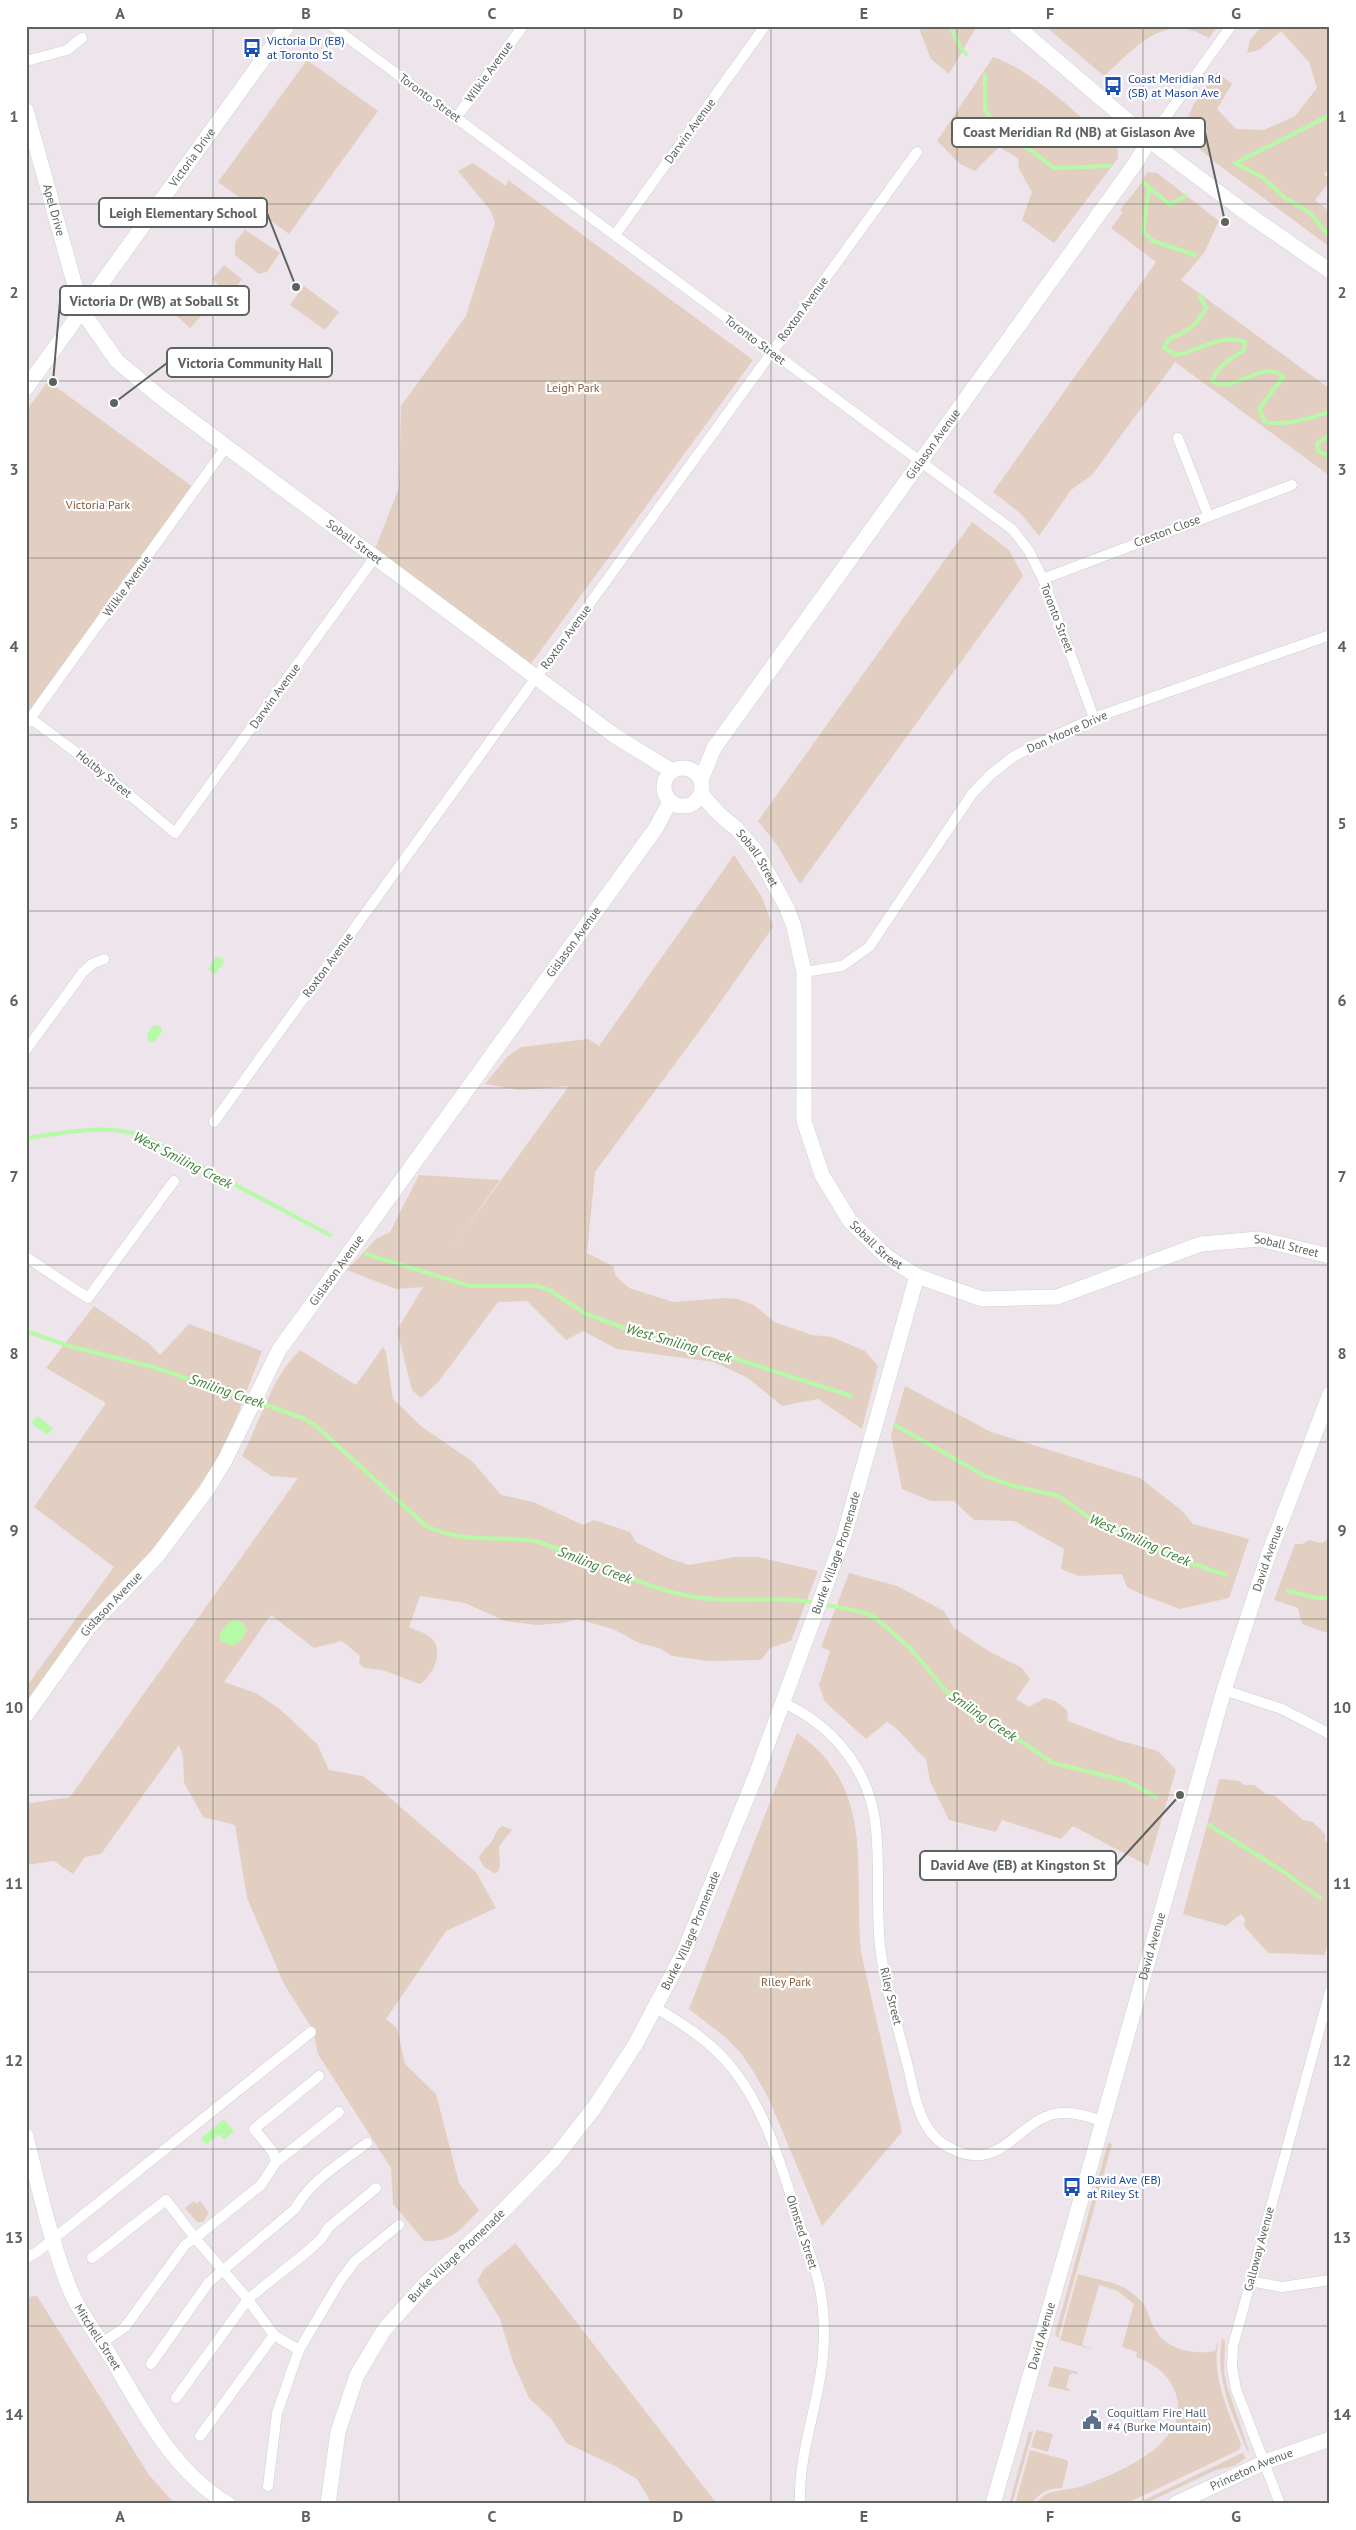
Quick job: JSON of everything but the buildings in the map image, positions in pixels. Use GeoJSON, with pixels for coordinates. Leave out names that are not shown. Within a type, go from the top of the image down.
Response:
{"type":"FeatureCollection","features":[{"type":"Feature","properties":{"kind":"street","name":"Victoria Drive"},"geometry":{"type":"LineString","coordinates":[[26,388],[287,26]]}},
{"type":"Feature","properties":{"kind":"street","name":"Toronto Street"},"geometry":{"type":"LineString","coordinates":[[332,26],[1016,534],[1032,556],[1043,579],[1094,718]]}},
{"type":"Feature","properties":{"kind":"street","name":"Wilkie Avenue"},"geometry":{"type":"LineString","coordinates":[[456,118],[523,26]]}},
{"type":"Feature","properties":{"kind":"street","name":"Darwin Avenue"},"geometry":{"type":"LineString","coordinates":[[615,235],[765,26]]}},
{"type":"Feature","properties":{"kind":"street"},"geometry":{"type":"LineString","coordinates":[[1016,26],[1150,139],[1242,210],[1329,270]]}},
{"type":"Feature","properties":{"kind":"street"},"geometry":{"type":"LineString","coordinates":[[1150,139],[1231,26]]}},
{"type":"Feature","properties":{"kind":"street"},"geometry":{"type":"LineString","coordinates":[[26,61],[67,50],[82,38]]}},
{"type":"Feature","properties":{"kind":"street","name":"Apel Drive"},"geometry":{"type":"LineString","coordinates":[[26,110],[82,311]]}},
{"type":"Feature","properties":{"kind":"street","name":"Gislason Avenue"},"geometry":{"type":"LineString","coordinates":[[26,1715],[89,1627],[152,1562],[206,1491],[244,1425],[279,1350],[656,828],[688,797],[714,748],[1134,164],[1150,139]]}},
{"type":"Feature","properties":{"kind":"street","name":"Roxton Avenue"},"geometry":{"type":"LineString","coordinates":[[214,1122],[917,152]]}},
{"type":"Feature","properties":{"kind":"street","name":"Soball Street"},"geometry":{"type":"LineString","coordinates":[[82,311],[104,344],[126,370],[226,447],[642,754],[668,778],[665,794],[688,797],[719,814],[737,829],[757,854],[779,890],[794,927],[804,972],[804,1121],[822,1175],[850,1221],[887,1256],[917,1276],[982,1299],[1058,1297],[1201,1244],[1259,1239],[1330,1256]]}},
{"type":"Feature","properties":{"kind":"street"},"geometry":{"type":"LineString","coordinates":[[1178,438],[1208,515]]}},
{"type":"Feature","properties":{"kind":"street","name":"Wilkie Avenue"},"geometry":{"type":"LineString","coordinates":[[28,721],[226,447]]}},
{"type":"Feature","properties":{"kind":"street","name":"Creston Close"},"geometry":{"type":"LineString","coordinates":[[1043,579],[1208,515],[1292,485]]}},
{"type":"Feature","properties":{"kind":"street","name":"Darwin Avenue"},"geometry":{"type":"LineString","coordinates":[[175,833],[374,557]]}},
{"type":"Feature","properties":{"kind":"street","name":"Don Moore Drive"},"geometry":{"type":"LineString","coordinates":[[804,972],[842,966],[868,947],[960,812],[990,775],[1013,757],[1094,718],[1330,635]]}},
{"type":"Feature","properties":{"kind":"street","name":"Holtby Street"},"geometry":{"type":"LineString","coordinates":[[28,721],[101,771],[175,833]]}},
{"type":"Feature","properties":{"kind":"street","name":"Gislason Avenue"},"geometry":{"type":"LineString","coordinates":[[688,769],[714,748]]}},
{"type":"Feature","properties":{"kind":"street"},"geometry":{"type":"LineString","coordinates":[[668,778],[680,768],[688,769]]}},
{"type":"Feature","properties":{"kind":"street","name":"Soball Street"},"geometry":{"type":"LineString","coordinates":[[688,769],[696,773],[688,797]]}},
{"type":"Feature","properties":{"kind":"street"},"geometry":{"type":"LineString","coordinates":[[26,1050],[83,972],[92,964],[104,959]]}},
{"type":"Feature","properties":{"kind":"street"},"geometry":{"type":"LineString","coordinates":[[26,1257],[88,1298],[174,1181]]}},
{"type":"Feature","properties":{"kind":"street","name":"Burke Village Promenade"},"geometry":{"type":"LineString","coordinates":[[328,2504],[338,2432],[357,2375],[384,2330],[424,2285],[488,2226],[554,2159],[594,2108],[635,2045],[684,1952],[756,1775],[829,1578],[862,1478],[917,1276]]}},
{"type":"Feature","properties":{"kind":"street","name":"David Avenue"},"geometry":{"type":"LineString","coordinates":[[992,2504],[1224,1690],[1268,1556],[1330,1394]]}},
{"type":"Feature","properties":{"kind":"street"},"geometry":{"type":"LineString","coordinates":[[1224,1690],[1282,1709],[1330,1734]]}},
{"type":"Feature","properties":{"kind":"street","name":"Riley Street"},"geometry":{"type":"LineString","coordinates":[[782,1702],[817,1721],[832,1734],[854,1762],[866,1788],[876,1829],[882,1958],[913,2089],[928,2129],[950,2148],[963,2153],[979,2154],[1000,2149],[1051,2115],[1070,2113],[1102,2121]]}},
{"type":"Feature","properties":{"kind":"street","name":"Galloway Avenue"},"geometry":{"type":"LineString","coordinates":[[1280,2504],[1240,2400],[1232,2367],[1233,2346],[1330,1991]]}},
{"type":"Feature","properties":{"kind":"street","name":"Olmsted Street"},"geometry":{"type":"LineString","coordinates":[[655,2007],[681,2023],[719,2053],[741,2080],[752,2098],[790,2194],[819,2284],[823,2308],[823,2357],[800,2473],[800,2504]]}},
{"type":"Feature","properties":{"kind":"street"},"geometry":{"type":"LineString","coordinates":[[26,2258],[52,2240],[312,2032]]}},
{"type":"Feature","properties":{"kind":"street"},"geometry":{"type":"LineString","coordinates":[[276,2162],[273,2152],[254,2129],[319,2076]]}},
{"type":"Feature","properties":{"kind":"street"},"geometry":{"type":"LineString","coordinates":[[102,2343],[125,2326],[185,2245],[260,2185],[276,2162],[339,2112]]}},
{"type":"Feature","properties":{"kind":"street","name":"Mitchell Street"},"geometry":{"type":"LineString","coordinates":[[26,2136],[52,2240],[68,2285],[164,2443],[200,2484],[228,2504]]}},
{"type":"Feature","properties":{"kind":"street"},"geometry":{"type":"LineString","coordinates":[[150,2364],[209,2282],[295,2209],[302,2197],[316,2184],[367,2143]]}},
{"type":"Feature","properties":{"kind":"street"},"geometry":{"type":"LineString","coordinates":[[176,2398],[248,2299],[308,2251],[321,2239],[329,2227],[376,2188]]}},
{"type":"Feature","properties":{"kind":"street"},"geometry":{"type":"LineString","coordinates":[[92,2258],[166,2200],[194,2238],[248,2299],[274,2335],[299,2350]]}},
{"type":"Feature","properties":{"kind":"street"},"geometry":{"type":"LineString","coordinates":[[268,2486],[277,2413],[299,2350],[340,2281],[355,2261],[399,2225]]}},
{"type":"Feature","properties":{"kind":"street"},"geometry":{"type":"LineString","coordinates":[[1250,2281],[1282,2287],[1330,2280]]}},
{"type":"Feature","properties":{"kind":"street"},"geometry":{"type":"LineString","coordinates":[[200,2436],[274,2335]]}},
{"type":"Feature","properties":{"kind":"street","name":"Princeton Avenue"},"geometry":{"type":"LineString","coordinates":[[1175,2504],[1265,2462],[1330,2440]]}},
{"type":"Feature","properties":{"kind":"green space"},"geometry":{"type":"Polygon","coordinates":[[[918,26],[977,26],[949,74],[931,59],[918,26]]]}},
{"type":"Feature","properties":{"kind":"green space"},"geometry":{"type":"Polygon","coordinates":[[[1045,26],[1218,26],[1209,38],[1187,29],[1175,28],[1163,31],[1141,43],[1104,76],[1045,26]]]}},
{"type":"Feature","properties":{"kind":"green space"},"geometry":{"type":"Polygon","coordinates":[[[1262,26],[1330,26],[1330,166],[1324,174],[1330,181],[1315,200],[1330,212],[1330,247],[1216,163],[1180,132],[1194,104],[1217,72],[1232,84],[1217,109],[1236,129],[1264,130],[1295,116],[1317,88],[1309,62],[1281,31],[1259,50],[1247,53],[1250,40],[1262,26]]]}},
{"type":"Feature","properties":{"kind":"green space"},"geometry":{"type":"Polygon","coordinates":[[[993,57],[1025,73],[1042,85],[1118,150],[1118,158],[1054,243],[1022,220],[1032,192],[1019,169],[1018,158],[999,147],[975,171],[960,164],[937,141],[993,57]]]}},
{"type":"Feature","properties":{"kind":"green space"},"geometry":{"type":"Polygon","coordinates":[[[307,60],[378,111],[289,234],[218,182],[307,60]]]}},
{"type":"Feature","properties":{"kind":"green space","name":"Leigh Park"},"geometry":{"type":"Polygon","coordinates":[[[473,163],[506,186],[508,180],[753,360],[530,665],[375,549],[399,488],[401,406],[466,316],[495,223],[491,211],[458,171],[473,163]]]}},
{"type":"Feature","properties":{"kind":"green space"},"geometry":{"type":"Polygon","coordinates":[[[1147,172],[1157,173],[1219,221],[1204,253],[1181,280],[1330,389],[1330,476],[1175,362],[1092,475],[1071,490],[1039,536],[1021,514],[993,492],[1156,262],[1111,228],[1123,212],[1120,210],[1139,187],[1147,172]]]}},
{"type":"Feature","properties":{"kind":"green space"},"geometry":{"type":"Polygon","coordinates":[[[245,230],[280,253],[267,272],[259,274],[235,255],[235,242],[245,230]]]}},
{"type":"Feature","properties":{"kind":"green space"},"geometry":{"type":"Polygon","coordinates":[[[224,265],[242,279],[229,296],[212,279],[224,265]]]}},
{"type":"Feature","properties":{"kind":"green space"},"geometry":{"type":"Polygon","coordinates":[[[304,286],[339,312],[325,330],[290,305],[304,286]]]}},
{"type":"Feature","properties":{"kind":"green space"},"geometry":{"type":"Polygon","coordinates":[[[188,292],[207,310],[190,328],[171,311],[188,292]]]}},
{"type":"Feature","properties":{"kind":"green space","name":"Victoria Park"},"geometry":{"type":"Polygon","coordinates":[[[48,381],[197,490],[26,724],[26,411],[48,381]]]}},
{"type":"Feature","properties":{"kind":"green space"},"geometry":{"type":"Polygon","coordinates":[[[972,522],[1009,550],[1023,576],[800,884],[777,845],[758,821],[972,522]]]}},
{"type":"Feature","properties":{"kind":"green space"},"geometry":{"type":"Polygon","coordinates":[[[734,855],[762,897],[773,927],[709,1018],[595,1172],[587,1253],[614,1267],[615,1275],[629,1288],[673,1302],[726,1298],[738,1299],[754,1305],[774,1322],[812,1335],[832,1337],[865,1351],[878,1366],[862,1429],[818,1399],[782,1406],[748,1378],[714,1362],[617,1349],[583,1331],[566,1340],[527,1301],[498,1302],[439,1381],[421,1398],[412,1390],[397,1330],[423,1287],[396,1289],[347,1270],[376,1239],[390,1232],[419,1175],[500,1180],[452,1248],[569,1086],[520,1090],[485,1084],[507,1057],[521,1047],[588,1039],[599,1046],[734,855]]]}},
{"type":"Feature","properties":{"kind":"green space"},"geometry":{"type":"Polygon","coordinates":[[[94,1306],[150,1344],[160,1355],[189,1324],[262,1351],[224,1450],[164,1537],[26,1712],[26,1687],[114,1567],[34,1507],[106,1403],[46,1368],[94,1306]]]}},
{"type":"Feature","properties":{"kind":"green space"},"geometry":{"type":"Polygon","coordinates":[[[383,1347],[386,1352],[393,1399],[422,1427],[472,1461],[501,1495],[533,1502],[583,1525],[594,1520],[630,1532],[636,1542],[668,1558],[689,1565],[735,1557],[758,1557],[818,1571],[791,1641],[770,1648],[761,1660],[709,1661],[672,1656],[659,1648],[639,1643],[613,1629],[577,1619],[563,1623],[537,1625],[505,1621],[465,1603],[420,1596],[409,1627],[431,1638],[437,1649],[437,1656],[433,1669],[420,1684],[382,1670],[364,1668],[359,1663],[360,1656],[342,1641],[314,1648],[271,1615],[224,1682],[256,1693],[281,1710],[317,1744],[329,1770],[363,1776],[382,1791],[476,1872],[496,1908],[446,1931],[386,2019],[397,2028],[405,2064],[436,2094],[459,2183],[479,2210],[455,2233],[442,2240],[434,2241],[424,2241],[393,2204],[391,2168],[318,2054],[313,2030],[284,1984],[247,1898],[235,1825],[203,1817],[184,1783],[183,1757],[179,1745],[101,1854],[85,1857],[73,1874],[54,1861],[26,1865],[26,1804],[70,1797],[298,1478],[271,1476],[242,1456],[281,1373],[300,1350],[356,1385],[383,1347]]]}},
{"type":"Feature","properties":{"kind":"green space"},"geometry":{"type":"Polygon","coordinates":[[[905,1386],[991,1432],[1140,1478],[1181,1510],[1193,1524],[1249,1539],[1229,1598],[1180,1609],[1127,1587],[1122,1574],[1079,1576],[1061,1569],[1064,1549],[1014,1521],[974,1520],[954,1501],[931,1501],[902,1489],[891,1435],[905,1386]]]}},
{"type":"Feature","properties":{"kind":"green space"},"geometry":{"type":"Polygon","coordinates":[[[1330,1529],[1330,1634],[1302,1624],[1298,1608],[1274,1600],[1295,1544],[1302,1544],[1309,1540],[1322,1543],[1326,1541],[1330,1529]]]}},
{"type":"Feature","properties":{"kind":"green space"},"geometry":{"type":"Polygon","coordinates":[[[849,1573],[897,1586],[944,1611],[954,1628],[990,1652],[1022,1668],[1030,1679],[1016,1699],[1029,1707],[1045,1698],[1055,1701],[1067,1710],[1068,1721],[1118,1740],[1158,1751],[1176,1770],[1148,1866],[1073,1826],[1061,1839],[1002,1820],[996,1832],[949,1820],[930,1781],[926,1759],[897,1729],[887,1722],[866,1739],[825,1702],[819,1685],[830,1651],[821,1647],[849,1573]]]}},
{"type":"Feature","properties":{"kind":"green space","name":"Riley Park"},"geometry":{"type":"Polygon","coordinates":[[[797,1733],[822,1755],[840,1779],[850,1805],[856,1832],[861,1952],[902,2132],[822,2226],[769,2099],[753,2071],[740,2052],[725,2037],[689,2009],[797,1733]]]}},
{"type":"Feature","properties":{"kind":"green space"},"geometry":{"type":"Polygon","coordinates":[[[1219,1780],[1239,1781],[1244,1785],[1254,1785],[1266,1794],[1274,1795],[1303,1820],[1313,1822],[1325,1834],[1325,1840],[1330,1846],[1330,1939],[1324,1955],[1268,1953],[1244,1926],[1245,1919],[1241,1914],[1226,1926],[1183,1914],[1219,1780]]]}},
{"type":"Feature","properties":{"kind":"green space"},"geometry":{"type":"Polygon","coordinates":[[[502,1826],[512,1830],[499,1846],[500,1865],[498,1872],[494,1873],[484,1867],[479,1858],[502,1826]]]}},
{"type":"Feature","properties":{"kind":"green space"},"geometry":{"type":"Polygon","coordinates":[[[1108,2143],[1112,2144],[1058,2338],[1055,2335],[1108,2143]]]}},
{"type":"Feature","properties":{"kind":"green space"},"geometry":{"type":"Polygon","coordinates":[[[194,2201],[196,2204],[200,2201],[209,2213],[203,2222],[197,2222],[185,2208],[194,2201]]]}},
{"type":"Feature","properties":{"kind":"green space"},"geometry":{"type":"Polygon","coordinates":[[[516,2243],[717,2504],[652,2504],[637,2479],[615,2466],[566,2443],[552,2420],[529,2398],[513,2362],[500,2319],[477,2281],[484,2269],[516,2243]]]}},
{"type":"Feature","properties":{"kind":"green space"},"geometry":{"type":"Polygon","coordinates":[[[1078,2274],[1112,2283],[1125,2288],[1136,2296],[1147,2310],[1156,2331],[1167,2343],[1174,2347],[1199,2352],[1215,2351],[1219,2337],[1217,2365],[1219,2379],[1226,2405],[1241,2444],[1239,2450],[1125,2504],[1036,2504],[1051,2492],[1083,2486],[1117,2472],[1135,2462],[1152,2451],[1166,2438],[1175,2423],[1178,2406],[1170,2381],[1158,2368],[1136,2357],[1137,2352],[1122,2347],[1134,2304],[1118,2291],[1099,2285],[1082,2345],[1094,2350],[1060,2340],[1078,2274]]]}},
{"type":"Feature","properties":{"kind":"green space"},"geometry":{"type":"Polygon","coordinates":[[[37,2296],[149,2475],[175,2504],[26,2504],[26,2297],[37,2296]]]}},
{"type":"Feature","properties":{"kind":"green space"},"geometry":{"type":"Polygon","coordinates":[[[1222,2338],[1225,2341],[1224,2372],[1227,2386],[1249,2451],[1226,2396],[1221,2368],[1222,2338]]]}},
{"type":"Feature","properties":{"kind":"green space"},"geometry":{"type":"Polygon","coordinates":[[[1054,2366],[1078,2372],[1077,2374],[1072,2373],[1069,2376],[1066,2388],[1070,2389],[1069,2391],[1048,2386],[1054,2366]]]}},
{"type":"Feature","properties":{"kind":"green space"},"geometry":{"type":"Polygon","coordinates":[[[1036,2430],[1053,2434],[1048,2452],[1031,2447],[1036,2430]]]}},
{"type":"Feature","properties":{"kind":"green space"},"geometry":{"type":"Polygon","coordinates":[[[1033,2431],[1012,2504],[1009,2504],[1029,2432],[1033,2431]]]}},
{"type":"Feature","properties":{"kind":"green space"},"geometry":{"type":"Polygon","coordinates":[[[1030,2450],[1067,2460],[1068,2464],[1062,2488],[1045,2492],[1038,2496],[1032,2504],[1015,2504],[1030,2450]]]}},
{"type":"Feature","properties":{"kind":"green space"},"geometry":{"type":"Polygon","coordinates":[[[1242,2453],[1246,2458],[1234,2466],[1216,2470],[1144,2504],[1136,2504],[1242,2453]]]}},
{"type":"Feature","properties":{"kind":"shaded area"},"geometry":{"type":"Polygon","coordinates":[[[216,957],[222,958],[224,962],[215,974],[208,969],[216,957]]]}},
{"type":"Feature","properties":{"kind":"shaded area"},"geometry":{"type":"Polygon","coordinates":[[[157,1025],[162,1028],[161,1033],[155,1041],[149,1042],[147,1034],[153,1026],[157,1025]]]}},
{"type":"Feature","properties":{"kind":"shaded area"},"geometry":{"type":"Polygon","coordinates":[[[37,1416],[53,1428],[47,1435],[31,1423],[37,1416]]]}},
{"type":"Feature","properties":{"kind":"shaded area"},"geometry":{"type":"Polygon","coordinates":[[[235,1619],[244,1624],[247,1631],[240,1641],[231,1646],[220,1640],[220,1636],[224,1627],[235,1619]]]}},
{"type":"Feature","properties":{"kind":"shaded area"},"geometry":{"type":"Polygon","coordinates":[[[224,2119],[234,2131],[224,2140],[219,2134],[206,2145],[201,2138],[224,2119]]]}},
{"type":"Feature","properties":{"kind":"waterway"},"geometry":{"type":"LineString","coordinates":[[951,26],[960,47],[966,54]]}},
{"type":"Feature","properties":{"kind":"waterway"},"geometry":{"type":"LineString","coordinates":[[985,75],[985,110],[1004,136],[1029,149],[1054,168],[1110,166]]}},
{"type":"Feature","properties":{"kind":"waterway"},"geometry":{"type":"LineString","coordinates":[[1236,163],[1330,115]]}},
{"type":"Feature","properties":{"kind":"waterway"},"geometry":{"type":"LineString","coordinates":[[1235,163],[1262,177],[1285,198],[1309,212],[1330,237]]}},
{"type":"Feature","properties":{"kind":"waterway"},"geometry":{"type":"LineString","coordinates":[[1143,182],[1170,205],[1185,196]]}},
{"type":"Feature","properties":{"kind":"waterway"},"geometry":{"type":"LineString","coordinates":[[1149,188],[1143,232],[1153,241],[1195,255]]}},
{"type":"Feature","properties":{"kind":"waterway"},"geometry":{"type":"LineString","coordinates":[[1200,296],[1206,308],[1203,314],[1191,327],[1169,339],[1164,348],[1176,355],[1218,341],[1236,340],[1245,342],[1244,350],[1221,367],[1212,381],[1230,384],[1266,371],[1275,372],[1283,377],[1259,409],[1265,422],[1290,422],[1330,412]]}},
{"type":"Feature","properties":{"kind":"waterway"},"geometry":{"type":"LineString","coordinates":[[1330,434],[1317,444],[1318,451],[1330,457]]}},
{"type":"Feature","properties":{"kind":"waterway","name":"West Smiling Creek"},"geometry":{"type":"LineString","coordinates":[[26,1138],[85,1130],[114,1130],[143,1136],[330,1235]]}},
{"type":"Feature","properties":{"kind":"waterway","name":"West Smiling Creek"},"geometry":{"type":"LineString","coordinates":[[366,1254],[470,1286],[537,1286],[551,1291],[586,1314],[651,1338],[718,1353],[851,1396]]}},
{"type":"Feature","properties":{"kind":"waterway","name":"Smiling Creek"},"geometry":{"type":"LineString","coordinates":[[26,1331],[69,1346],[153,1367],[251,1400]]}},
{"type":"Feature","properties":{"kind":"waterway","name":"Smiling Creek"},"geometry":{"type":"LineString","coordinates":[[257,1402],[303,1418],[316,1426],[426,1526],[441,1532],[469,1537],[538,1542],[636,1580],[680,1594],[715,1599],[782,1599],[816,1603]]}},
{"type":"Feature","properties":{"kind":"waterway","name":"West Smiling Creek"},"geometry":{"type":"LineString","coordinates":[[895,1425],[985,1476],[1014,1486],[1059,1496],[1095,1522],[1174,1557],[1226,1575]]}},
{"type":"Feature","properties":{"kind":"waterway","name":"West Smiling Creek"},"geometry":{"type":"LineString","coordinates":[[1288,1591],[1317,1598],[1330,1598]]}},
{"type":"Feature","properties":{"kind":"waterway","name":"Smiling Creek"},"geometry":{"type":"LineString","coordinates":[[823,1604],[866,1613],[877,1619],[910,1648],[947,1692],[1053,1763],[1127,1781],[1156,1797]]}},
{"type":"Feature","properties":{"kind":"waterway","name":"Smiling Creek"},"geometry":{"type":"LineString","coordinates":[[1209,1825],[1284,1872],[1320,1898]]}},
{"type":"Feature","properties":{"kind":"place","name":"Victoria Dr (EB) at Toronto St"},"geometry":{"type":"Point","coordinates":[252,48]}},
{"type":"Feature","properties":{"kind":"place","name":"Coast Meridian Rd (SB) at Mason Ave"},"geometry":{"type":"Point","coordinates":[1113,86]}},
{"type":"Feature","properties":{"kind":"place","name":"Coast Meridian Rd (NB) at Gislason Ave"},"geometry":{"type":"Point","coordinates":[1225,222]}},
{"type":"Feature","properties":{"kind":"place","name":"Leigh Elementary School"},"geometry":{"type":"Point","coordinates":[296,287]}},
{"type":"Feature","properties":{"kind":"place","name":"Victoria Dr (WB) at Soball St"},"geometry":{"type":"Point","coordinates":[53,382]}},
{"type":"Feature","properties":{"kind":"place","name":"Victoria Community Hall"},"geometry":{"type":"Point","coordinates":[114,403]}},
{"type":"Feature","properties":{"kind":"place","name":"David Ave (EB) at Kingston St"},"geometry":{"type":"Point","coordinates":[1180,1795]}},
{"type":"Feature","properties":{"kind":"place","name":"David Ave (EB) at Riley St"},"geometry":{"type":"Point","coordinates":[1072,2187]}},
{"type":"Feature","properties":{"kind":"place","name":"Coquitlam Fire Hall #4 (Burke Mountain)"},"geometry":{"type":"Point","coordinates":[1092,2420]}}]}
